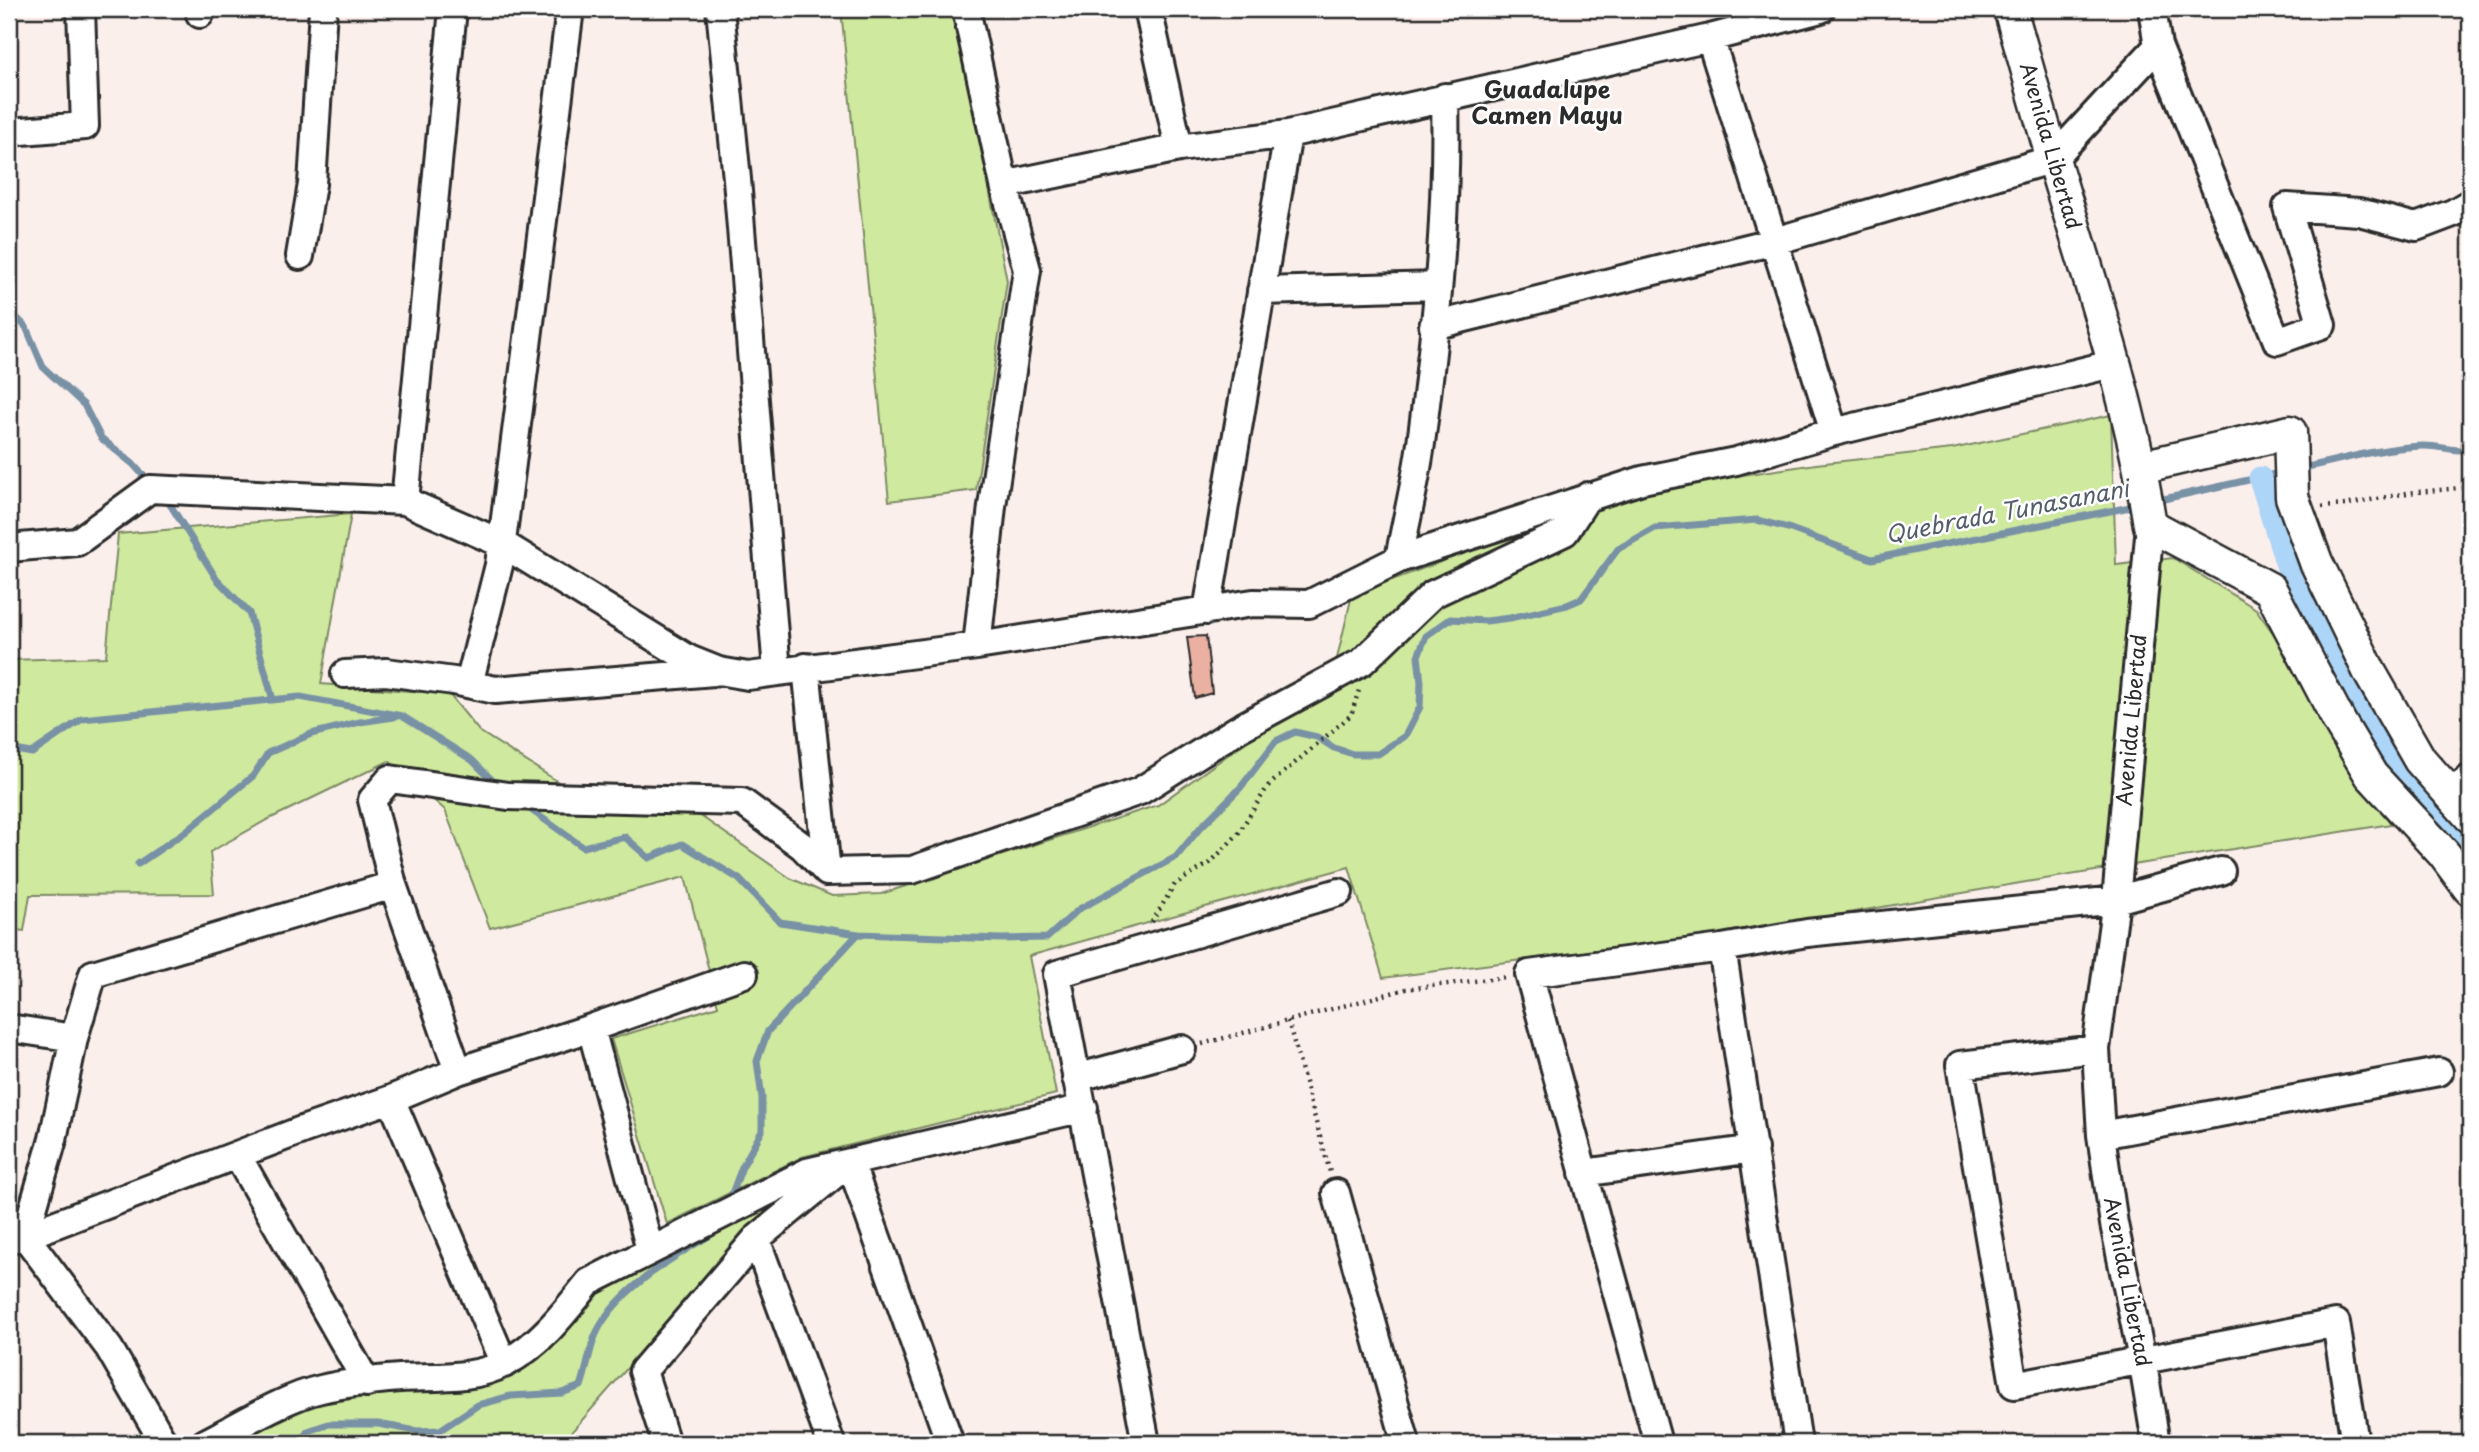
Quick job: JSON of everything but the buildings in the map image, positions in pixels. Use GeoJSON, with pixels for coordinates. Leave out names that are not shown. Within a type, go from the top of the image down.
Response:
{"type":"FeatureCollection","features":[{"type":"Feature","properties":{"kind":"main road","name":"Avenida Libertad"},"geometry":{"type":"LineString","coordinates":[[2010,9],[2116,363],[2141,467],[2150,525]]}},
{"type":"Feature","properties":{"kind":"main road"},"geometry":{"type":"LineString","coordinates":[[2141,467],[2290,432],[2294,503],[2316,562],[2370,673],[2420,761],[2459,786],[2470,816]]}},
{"type":"Feature","properties":{"kind":"main road"},"geometry":{"type":"LineString","coordinates":[[2150,525],[2270,589],[2340,723],[2371,775],[2444,854],[2470,888]]}},
{"type":"Feature","properties":{"kind":"street"},"geometry":{"type":"LineString","coordinates":[[9,132],[85,127],[80,9]]}},
{"type":"Feature","properties":{"kind":"street"},"geometry":{"type":"LineString","coordinates":[[300,256],[312,184],[323,9]]}},
{"type":"Feature","properties":{"kind":"street"},"geometry":{"type":"LineString","coordinates":[[404,501],[453,9]]}},
{"type":"Feature","properties":{"kind":"street"},"geometry":{"type":"LineString","coordinates":[[470,684],[499,565],[569,9]]}},
{"type":"Feature","properties":{"kind":"street"},"geometry":{"type":"LineString","coordinates":[[720,9],[737,179],[777,671]]}},
{"type":"Feature","properties":{"kind":"street"},"geometry":{"type":"LineString","coordinates":[[967,9],[1004,185],[1027,270],[992,506],[977,646]]}},
{"type":"Feature","properties":{"kind":"street"},"geometry":{"type":"LineString","coordinates":[[1148,9],[1179,148]]}},
{"type":"Feature","properties":{"kind":"street"},"geometry":{"type":"LineString","coordinates":[[1004,185],[1179,148],[1288,134],[1445,97],[1720,26],[1821,9]]}},
{"type":"Feature","properties":{"kind":"street"},"geometry":{"type":"LineString","coordinates":[[2152,9],[2158,46],[2277,341],[2322,326],[2287,207],[2359,212],[2416,227],[2453,213],[2470,203]]}},
{"type":"Feature","properties":{"kind":"street"},"geometry":{"type":"LineString","coordinates":[[1720,26],[1776,241],[1834,432]]}},
{"type":"Feature","properties":{"kind":"street"},"geometry":{"type":"LineString","coordinates":[[1433,326],[1776,241],[2053,159],[2158,46]]}},
{"type":"Feature","properties":{"kind":"street"},"geometry":{"type":"LineString","coordinates":[[1399,559],[1421,445],[1438,286],[1447,164],[1445,97]]}},
{"type":"Feature","properties":{"kind":"street"},"geometry":{"type":"LineString","coordinates":[[1207,611],[1288,134]]}},
{"type":"Feature","properties":{"kind":"street"},"geometry":{"type":"LineString","coordinates":[[1261,291],[1438,286]]}},
{"type":"Feature","properties":{"kind":"street"},"geometry":{"type":"LineString","coordinates":[[9,548],[77,542],[150,489],[404,501],[502,544],[689,659],[719,671],[748,676],[977,646],[1253,603],[1310,604],[1399,559],[1588,496],[1642,480],[1737,461],[1834,432],[2116,363]]}},
{"type":"Feature","properties":{"kind":"street"},"geometry":{"type":"LineString","coordinates":[[457,1071],[393,885],[372,800],[390,779],[508,796],[742,802],[802,846],[827,872],[912,870],[1140,791],[1238,729],[1362,662],[1433,594],[1565,532],[1588,496]]}},
{"type":"Feature","properties":{"kind":"street","name":"Avenida Libertad"},"geometry":{"type":"LineString","coordinates":[[2150,525],[2116,900],[2096,1049],[2101,1135],[2114,1224],[2156,1443]]}},
{"type":"Feature","properties":{"kind":"street"},"geometry":{"type":"LineString","coordinates":[[806,667],[827,872]]}},
{"type":"Feature","properties":{"kind":"street"},"geometry":{"type":"LineString","coordinates":[[345,674],[386,672],[495,690],[719,671]]}},
{"type":"Feature","properties":{"kind":"street"},"geometry":{"type":"LineString","coordinates":[[1658,1443],[1529,974],[1722,948],[1807,933],[2116,900],[2221,872]]}},
{"type":"Feature","properties":{"kind":"street"},"geometry":{"type":"LineString","coordinates":[[14,1232],[53,1139],[74,1038],[93,974],[393,885]]}},
{"type":"Feature","properties":{"kind":"street"},"geometry":{"type":"LineString","coordinates":[[1146,1443],[1057,975],[1339,892]]}},
{"type":"Feature","properties":{"kind":"street"},"geometry":{"type":"LineString","coordinates":[[1722,948],[1755,1149],[1798,1443]]}},
{"type":"Feature","properties":{"kind":"street"},"geometry":{"type":"LineString","coordinates":[[14,1232],[237,1155],[391,1099],[457,1071],[744,974]]}},
{"type":"Feature","properties":{"kind":"street"},"geometry":{"type":"LineString","coordinates":[[9,1028],[74,1038]]}},
{"type":"Feature","properties":{"kind":"street"},"geometry":{"type":"LineString","coordinates":[[590,1028],[650,1250]]}},
{"type":"Feature","properties":{"kind":"street"},"geometry":{"type":"LineString","coordinates":[[1076,1077],[1182,1049]]}},
{"type":"Feature","properties":{"kind":"street"},"geometry":{"type":"LineString","coordinates":[[2096,1049],[1960,1065],[2014,1385],[2336,1323],[2355,1443]]}},
{"type":"Feature","properties":{"kind":"street"},"geometry":{"type":"LineString","coordinates":[[2101,1135],[2439,1072]]}},
{"type":"Feature","properties":{"kind":"street"},"geometry":{"type":"LineString","coordinates":[[391,1099],[503,1364]]}},
{"type":"Feature","properties":{"kind":"street"},"geometry":{"type":"LineString","coordinates":[[205,1443],[282,1404],[319,1389],[477,1373],[503,1364],[531,1347],[589,1282],[807,1172],[1084,1108]]}},
{"type":"Feature","properties":{"kind":"street"},"geometry":{"type":"LineString","coordinates":[[1583,1174],[1755,1149]]}},
{"type":"Feature","properties":{"kind":"street"},"geometry":{"type":"LineString","coordinates":[[237,1155],[367,1383]]}},
{"type":"Feature","properties":{"kind":"street"},"geometry":{"type":"LineString","coordinates":[[666,1443],[643,1371],[757,1239],[850,1162]]}},
{"type":"Feature","properties":{"kind":"street"},"geometry":{"type":"LineString","coordinates":[[850,1162],[950,1443]]}},
{"type":"Feature","properties":{"kind":"street"},"geometry":{"type":"LineString","coordinates":[[1336,1193],[1406,1443]]}},
{"type":"Feature","properties":{"kind":"street"},"geometry":{"type":"LineString","coordinates":[[14,1232],[109,1348],[164,1443]]}},
{"type":"Feature","properties":{"kind":"street"},"geometry":{"type":"LineString","coordinates":[[757,1239],[831,1443]]}},
{"type":"Feature","properties":{"kind":"path"},"geometry":{"type":"LineString","coordinates":[[2294,503],[2345,505],[2407,493],[2470,487]]}},
{"type":"Feature","properties":{"kind":"path"},"geometry":{"type":"LineString","coordinates":[[1133,952],[1175,884],[1210,863],[1238,834],[1268,786],[1350,715],[1360,685],[1362,662]]}},
{"type":"Feature","properties":{"kind":"path"},"geometry":{"type":"LineString","coordinates":[[1182,1049],[1406,989],[1529,974]]}},
{"type":"Feature","properties":{"kind":"path"},"geometry":{"type":"LineString","coordinates":[[1288,1021],[1336,1193]]}},
{"type":"Feature","properties":{"kind":"green space"},"geometry":{"type":"Polygon","coordinates":[[[841,9],[954,9],[1007,281],[976,490],[889,501],[841,9]]]}},
{"type":"Feature","properties":{"kind":"green space"},"geometry":{"type":"Polygon","coordinates":[[[2111,415],[2116,565],[2173,558],[2256,609],[2290,657],[2331,738],[2391,824],[2026,882],[1738,932],[1383,978],[1349,867],[1029,956],[1056,1094],[802,1157],[667,1224],[611,1039],[718,1006],[685,877],[490,928],[445,810],[389,761],[265,821],[210,852],[214,894],[30,895],[24,931],[9,929],[9,660],[106,657],[118,534],[351,514],[321,684],[449,694],[479,731],[602,810],[699,815],[790,878],[832,896],[881,894],[1158,805],[1271,724],[1329,692],[1352,595],[1542,524],[1649,489],[1816,464],[1952,449],[2111,415]]]}},
{"type":"Feature","properties":{"kind":"green space"},"geometry":{"type":"Polygon","coordinates":[[[789,1195],[749,1229],[562,1443],[232,1443],[314,1405],[386,1394],[490,1384],[539,1359],[602,1290],[789,1195]]]}},
{"type":"Feature","properties":{"kind":"waterway"},"geometry":{"type":"LineString","coordinates":[[9,310],[26,327],[43,367],[84,405],[101,438],[133,464],[150,483]]}},
{"type":"Feature","properties":{"kind":"waterway","name":"Quebrada Tunasanani"},"geometry":{"type":"LineString","coordinates":[[2299,469],[2406,447],[2470,450]]}},
{"type":"Feature","properties":{"kind":"waterway","name":"Quebrada Tunasanani"},"geometry":{"type":"LineString","coordinates":[[2155,501],[2284,472]]}},
{"type":"Feature","properties":{"kind":"waterway"},"geometry":{"type":"LineString","coordinates":[[2260,478],[2292,581],[2307,602],[2357,707],[2387,758],[2437,817],[2470,849]]}},
{"type":"Feature","properties":{"kind":"waterway"},"geometry":{"type":"LineString","coordinates":[[163,497],[216,578],[249,613],[273,700]]}},
{"type":"Feature","properties":{"kind":"waterway","name":"Quebrada Tunasanani"},"geometry":{"type":"LineString","coordinates":[[524,805],[583,847],[625,837],[649,858],[682,844],[739,879],[780,922],[858,934],[1047,938],[1079,909],[1176,857],[1200,828],[1241,787],[1276,741],[1295,732],[1317,737],[1334,748],[1353,754],[1378,754],[1405,736],[1420,707],[1418,656],[1426,636],[1450,619],[1486,621],[1510,618],[1567,605],[1581,599],[1618,549],[1655,528],[1757,520],[1788,528],[1872,559],[2140,505]]}},
{"type":"Feature","properties":{"kind":"waterway"},"geometry":{"type":"LineString","coordinates":[[9,749],[32,753],[82,719],[300,697],[402,716],[472,760],[498,786]]}},
{"type":"Feature","properties":{"kind":"waterway"},"geometry":{"type":"LineString","coordinates":[[138,864],[185,832],[253,776],[268,753],[311,734],[394,717]]}},
{"type":"Feature","properties":{"kind":"waterway","name":"Quebrada Tunasanani"},"geometry":{"type":"LineString","coordinates":[[728,1204],[742,1167],[762,1131],[762,1098],[757,1061],[768,1031],[858,934]]}},
{"type":"Feature","properties":{"kind":"waterway","name":"Quebrada Tunasanani"},"geometry":{"type":"LineString","coordinates":[[300,1443],[308,1431],[328,1424],[378,1424],[417,1431],[440,1430],[478,1405],[511,1396],[562,1393],[581,1386],[596,1334],[616,1304],[645,1278],[715,1230]]}},
{"type":"Feature","properties":{"kind":"district","name":"Guadalupe Camen Mayu"},"geometry":{"type":"Point","coordinates":[1547,103]}}]}
